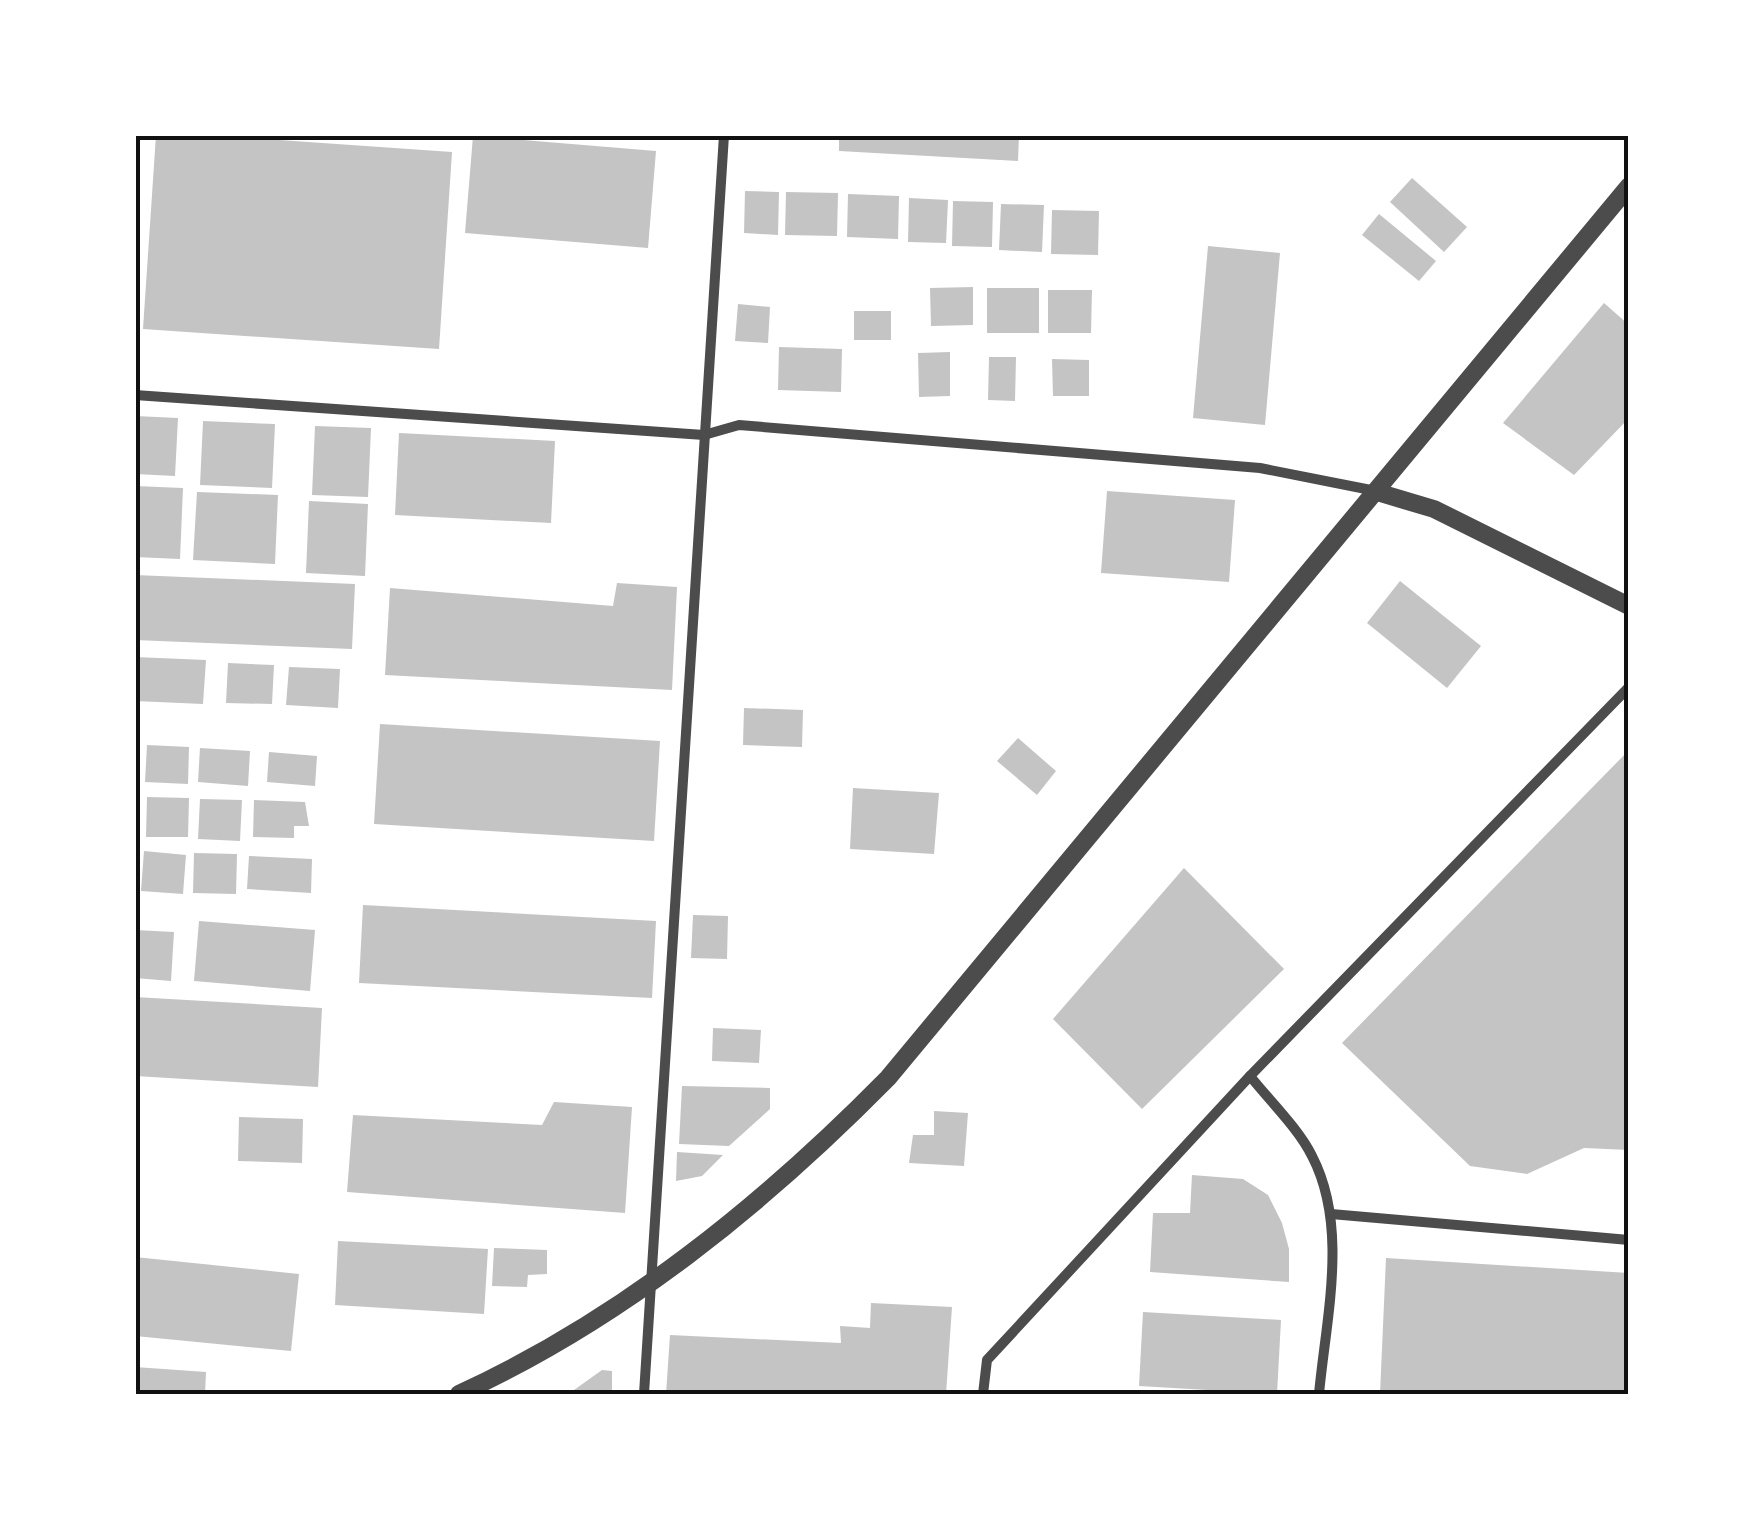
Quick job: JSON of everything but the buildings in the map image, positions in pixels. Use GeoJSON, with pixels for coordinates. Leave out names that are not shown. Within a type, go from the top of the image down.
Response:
{"type":"FeatureCollection","features":[{"type":"Feature","properties":{"kind":"street"},"geometry":{"type":"LineString","coordinates":[[644,1394],[724,135]]}},
{"type":"Feature","properties":{"kind":"street"},"geometry":{"type":"LineString","coordinates":[[458,1394],[592,1322],[652,1281],[774,1187],[888,1078],[1629,186]]}},
{"type":"Feature","properties":{"kind":"street"},"geometry":{"type":"LineString","coordinates":[[135,395],[704,435],[739,426],[1293,474],[1434,508],[1629,606]]}},
{"type":"Feature","properties":{"kind":"street"},"geometry":{"type":"LineString","coordinates":[[983,1394],[987,1360],[1250,1076],[1629,688]]}},
{"type":"Feature","properties":{"kind":"street"},"geometry":{"type":"LineString","coordinates":[[1250,1076],[1312,1156],[1331,1214],[1331,1263],[1319,1394]]}},
{"type":"Feature","properties":{"kind":"street"},"geometry":{"type":"LineString","coordinates":[[1331,1214],[1629,1240]]}}]}
